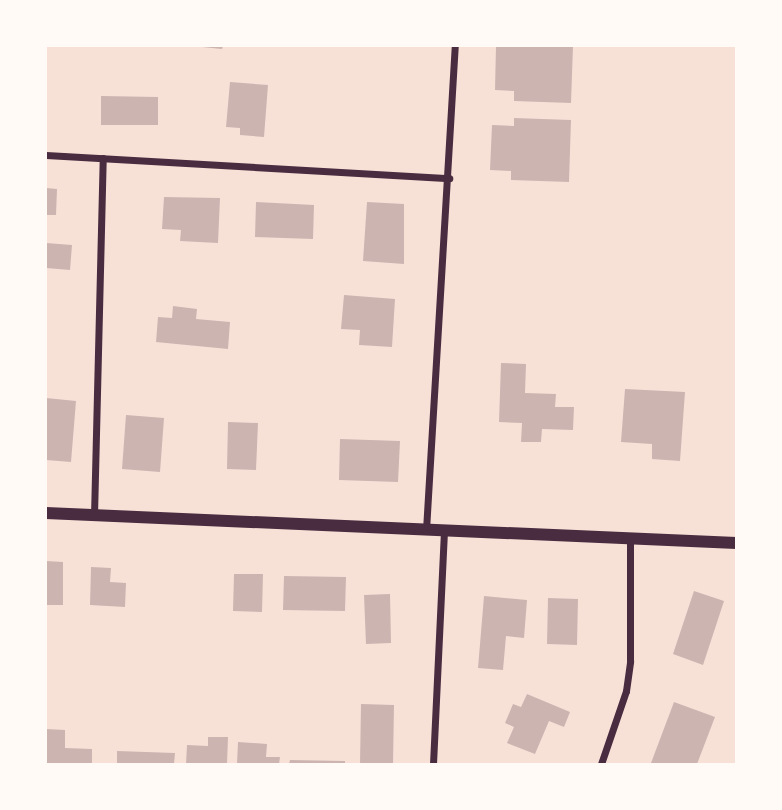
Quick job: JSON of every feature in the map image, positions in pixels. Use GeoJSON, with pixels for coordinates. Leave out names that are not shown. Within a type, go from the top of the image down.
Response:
{"type":"FeatureCollection","features":[{"type":"Feature","properties":{"kind":"street"},"geometry":{"type":"LineString","coordinates":[[426,530],[455,46]]}},
{"type":"Feature","properties":{"kind":"street"},"geometry":{"type":"LineString","coordinates":[[46,155],[449,178]]}},
{"type":"Feature","properties":{"kind":"street"},"geometry":{"type":"LineString","coordinates":[[94,516],[103,158]]}},
{"type":"Feature","properties":{"kind":"street"},"geometry":{"type":"LineString","coordinates":[[46,513],[737,543]]}},
{"type":"Feature","properties":{"kind":"street"},"geometry":{"type":"LineString","coordinates":[[433,765],[444,531]]}},
{"type":"Feature","properties":{"kind":"street"},"geometry":{"type":"LineString","coordinates":[[601,765],[626,691],[630,661],[630,539]]}},
{"type":"Feature","properties":{"kind":"building"},"geometry":{"type":"Polygon","coordinates":[[[202,46],[223,46],[222,49],[202,46]]]}},
{"type":"Feature","properties":{"kind":"building"},"geometry":{"type":"Polygon","coordinates":[[[496,46],[573,46],[571,103],[514,101],[514,91],[495,90],[496,46]]]}},
{"type":"Feature","properties":{"kind":"building"},"geometry":{"type":"Polygon","coordinates":[[[230,82],[268,85],[264,137],[240,135],[240,128],[226,127],[230,82]]]}},
{"type":"Feature","properties":{"kind":"building"},"geometry":{"type":"Polygon","coordinates":[[[101,96],[158,97],[158,125],[101,125],[101,96]]]}},
{"type":"Feature","properties":{"kind":"building"},"geometry":{"type":"Polygon","coordinates":[[[514,118],[571,120],[569,182],[511,180],[511,171],[490,170],[492,125],[514,126],[514,118]]]}},
{"type":"Feature","properties":{"kind":"building"},"geometry":{"type":"Polygon","coordinates":[[[46,188],[57,189],[56,215],[46,215],[46,188]]]}},
{"type":"Feature","properties":{"kind":"building"},"geometry":{"type":"Polygon","coordinates":[[[164,197],[220,198],[218,243],[180,241],[181,230],[162,229],[164,197]]]}},
{"type":"Feature","properties":{"kind":"building"},"geometry":{"type":"Polygon","coordinates":[[[256,202],[314,205],[313,239],[255,237],[256,202]]]}},
{"type":"Feature","properties":{"kind":"building"},"geometry":{"type":"Polygon","coordinates":[[[367,202],[404,204],[404,264],[363,261],[367,202]]]}},
{"type":"Feature","properties":{"kind":"building"},"geometry":{"type":"Polygon","coordinates":[[[46,243],[72,245],[70,270],[46,268],[46,243]]]}},
{"type":"Feature","properties":{"kind":"building"},"geometry":{"type":"Polygon","coordinates":[[[344,295],[395,299],[392,347],[359,345],[360,330],[341,329],[344,295]]]}},
{"type":"Feature","properties":{"kind":"building"},"geometry":{"type":"Polygon","coordinates":[[[173,306],[197,309],[196,319],[230,322],[228,349],[156,342],[158,317],[172,318],[173,306]]]}},
{"type":"Feature","properties":{"kind":"building"},"geometry":{"type":"Polygon","coordinates":[[[501,363],[526,364],[525,393],[556,394],[555,407],[574,407],[573,430],[542,429],[541,442],[521,442],[522,423],[499,422],[501,363]]]}},
{"type":"Feature","properties":{"kind":"building"},"geometry":{"type":"Polygon","coordinates":[[[625,389],[685,392],[680,461],[652,459],[652,444],[621,442],[625,389]]]}},
{"type":"Feature","properties":{"kind":"building"},"geometry":{"type":"Polygon","coordinates":[[[46,398],[76,401],[71,462],[46,460],[46,398]]]}},
{"type":"Feature","properties":{"kind":"building"},"geometry":{"type":"Polygon","coordinates":[[[126,415],[164,418],[160,472],[122,469],[126,415]]]}},
{"type":"Feature","properties":{"kind":"building"},"geometry":{"type":"Polygon","coordinates":[[[228,422],[258,423],[256,470],[227,469],[228,422]]]}},
{"type":"Feature","properties":{"kind":"building"},"geometry":{"type":"Polygon","coordinates":[[[340,439],[400,441],[398,482],[339,480],[340,439]]]}},
{"type":"Feature","properties":{"kind":"building"},"geometry":{"type":"Polygon","coordinates":[[[46,561],[63,562],[63,605],[46,605],[46,561]]]}},
{"type":"Feature","properties":{"kind":"building"},"geometry":{"type":"Polygon","coordinates":[[[91,567],[111,568],[110,582],[126,583],[125,607],[90,605],[91,567]]]}},
{"type":"Feature","properties":{"kind":"building"},"geometry":{"type":"Polygon","coordinates":[[[234,574],[263,574],[262,612],[233,611],[234,574]]]}},
{"type":"Feature","properties":{"kind":"building"},"geometry":{"type":"Polygon","coordinates":[[[284,576],[346,577],[345,611],[283,610],[284,576]]]}},
{"type":"Feature","properties":{"kind":"building"},"geometry":{"type":"Polygon","coordinates":[[[694,591],[724,601],[703,665],[673,654],[694,591]]]}},
{"type":"Feature","properties":{"kind":"building"},"geometry":{"type":"Polygon","coordinates":[[[390,594],[391,643],[366,644],[364,595],[390,594]]]}},
{"type":"Feature","properties":{"kind":"building"},"geometry":{"type":"Polygon","coordinates":[[[484,596],[527,600],[524,638],[506,636],[503,670],[478,668],[484,596]]]}},
{"type":"Feature","properties":{"kind":"building"},"geometry":{"type":"Polygon","coordinates":[[[548,598],[578,599],[577,645],[547,644],[548,598]]]}},
{"type":"Feature","properties":{"kind":"building"},"geometry":{"type":"Polygon","coordinates":[[[527,694],[570,712],[564,727],[549,721],[535,754],[507,743],[514,727],[505,723],[513,704],[521,707],[527,694]]]}},
{"type":"Feature","properties":{"kind":"building"},"geometry":{"type":"Polygon","coordinates":[[[674,702],[715,717],[697,764],[651,763],[674,702]]]}},
{"type":"Feature","properties":{"kind":"building"},"geometry":{"type":"Polygon","coordinates":[[[361,704],[394,705],[393,764],[360,764],[361,704]]]}},
{"type":"Feature","properties":{"kind":"building"},"geometry":{"type":"Polygon","coordinates":[[[46,729],[65,730],[65,748],[92,749],[92,764],[46,764],[46,729]]]}},
{"type":"Feature","properties":{"kind":"building"},"geometry":{"type":"Polygon","coordinates":[[[208,737],[228,737],[227,764],[186,764],[187,745],[208,746],[208,737]]]}},
{"type":"Feature","properties":{"kind":"building"},"geometry":{"type":"Polygon","coordinates":[[[238,742],[267,744],[266,757],[280,757],[279,764],[237,764],[238,742]]]}},
{"type":"Feature","properties":{"kind":"building"},"geometry":{"type":"Polygon","coordinates":[[[117,751],[175,753],[174,764],[117,764],[117,751]]]}},
{"type":"Feature","properties":{"kind":"building"},"geometry":{"type":"Polygon","coordinates":[[[290,760],[345,761],[345,764],[289,764],[290,760]]]}}]}
